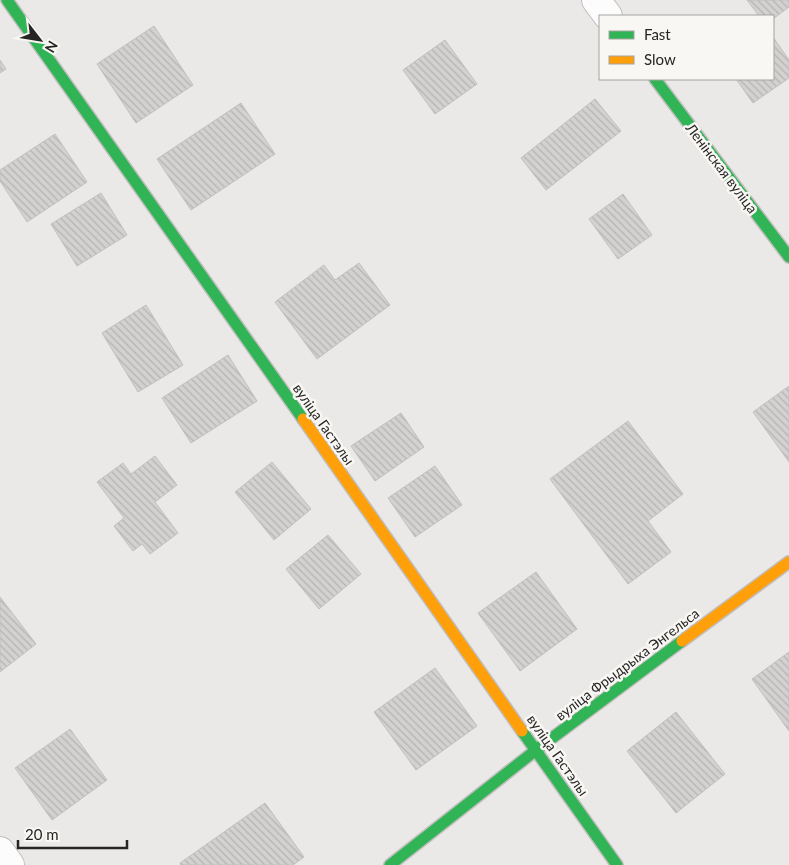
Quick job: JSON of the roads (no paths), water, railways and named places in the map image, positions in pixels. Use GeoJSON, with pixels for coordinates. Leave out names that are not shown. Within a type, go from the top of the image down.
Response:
{"type":"FeatureCollection","features":[{"type":"Feature","properties":{"kind":"street","name":"вуліца Гастэлы"},"geometry":{"type":"LineString","coordinates":[[7,0],[617,865]]}},
{"type":"Feature","properties":{"kind":"street"},"geometry":{"type":"LineString","coordinates":[[596,0],[607,15]]}},
{"type":"Feature","properties":{"kind":"street","name":"Ленінская вуліца"},"geometry":{"type":"LineString","coordinates":[[656,80],[789,258]]}},
{"type":"Feature","properties":{"kind":"street","name":"вуліца Фрыдрыха Энгельса"},"geometry":{"type":"LineString","coordinates":[[390,865],[536,750],[789,562]]}},
{"type":"Feature","properties":{"kind":"street"},"geometry":{"type":"LineString","coordinates":[[0,851],[10,865]]}}]}
